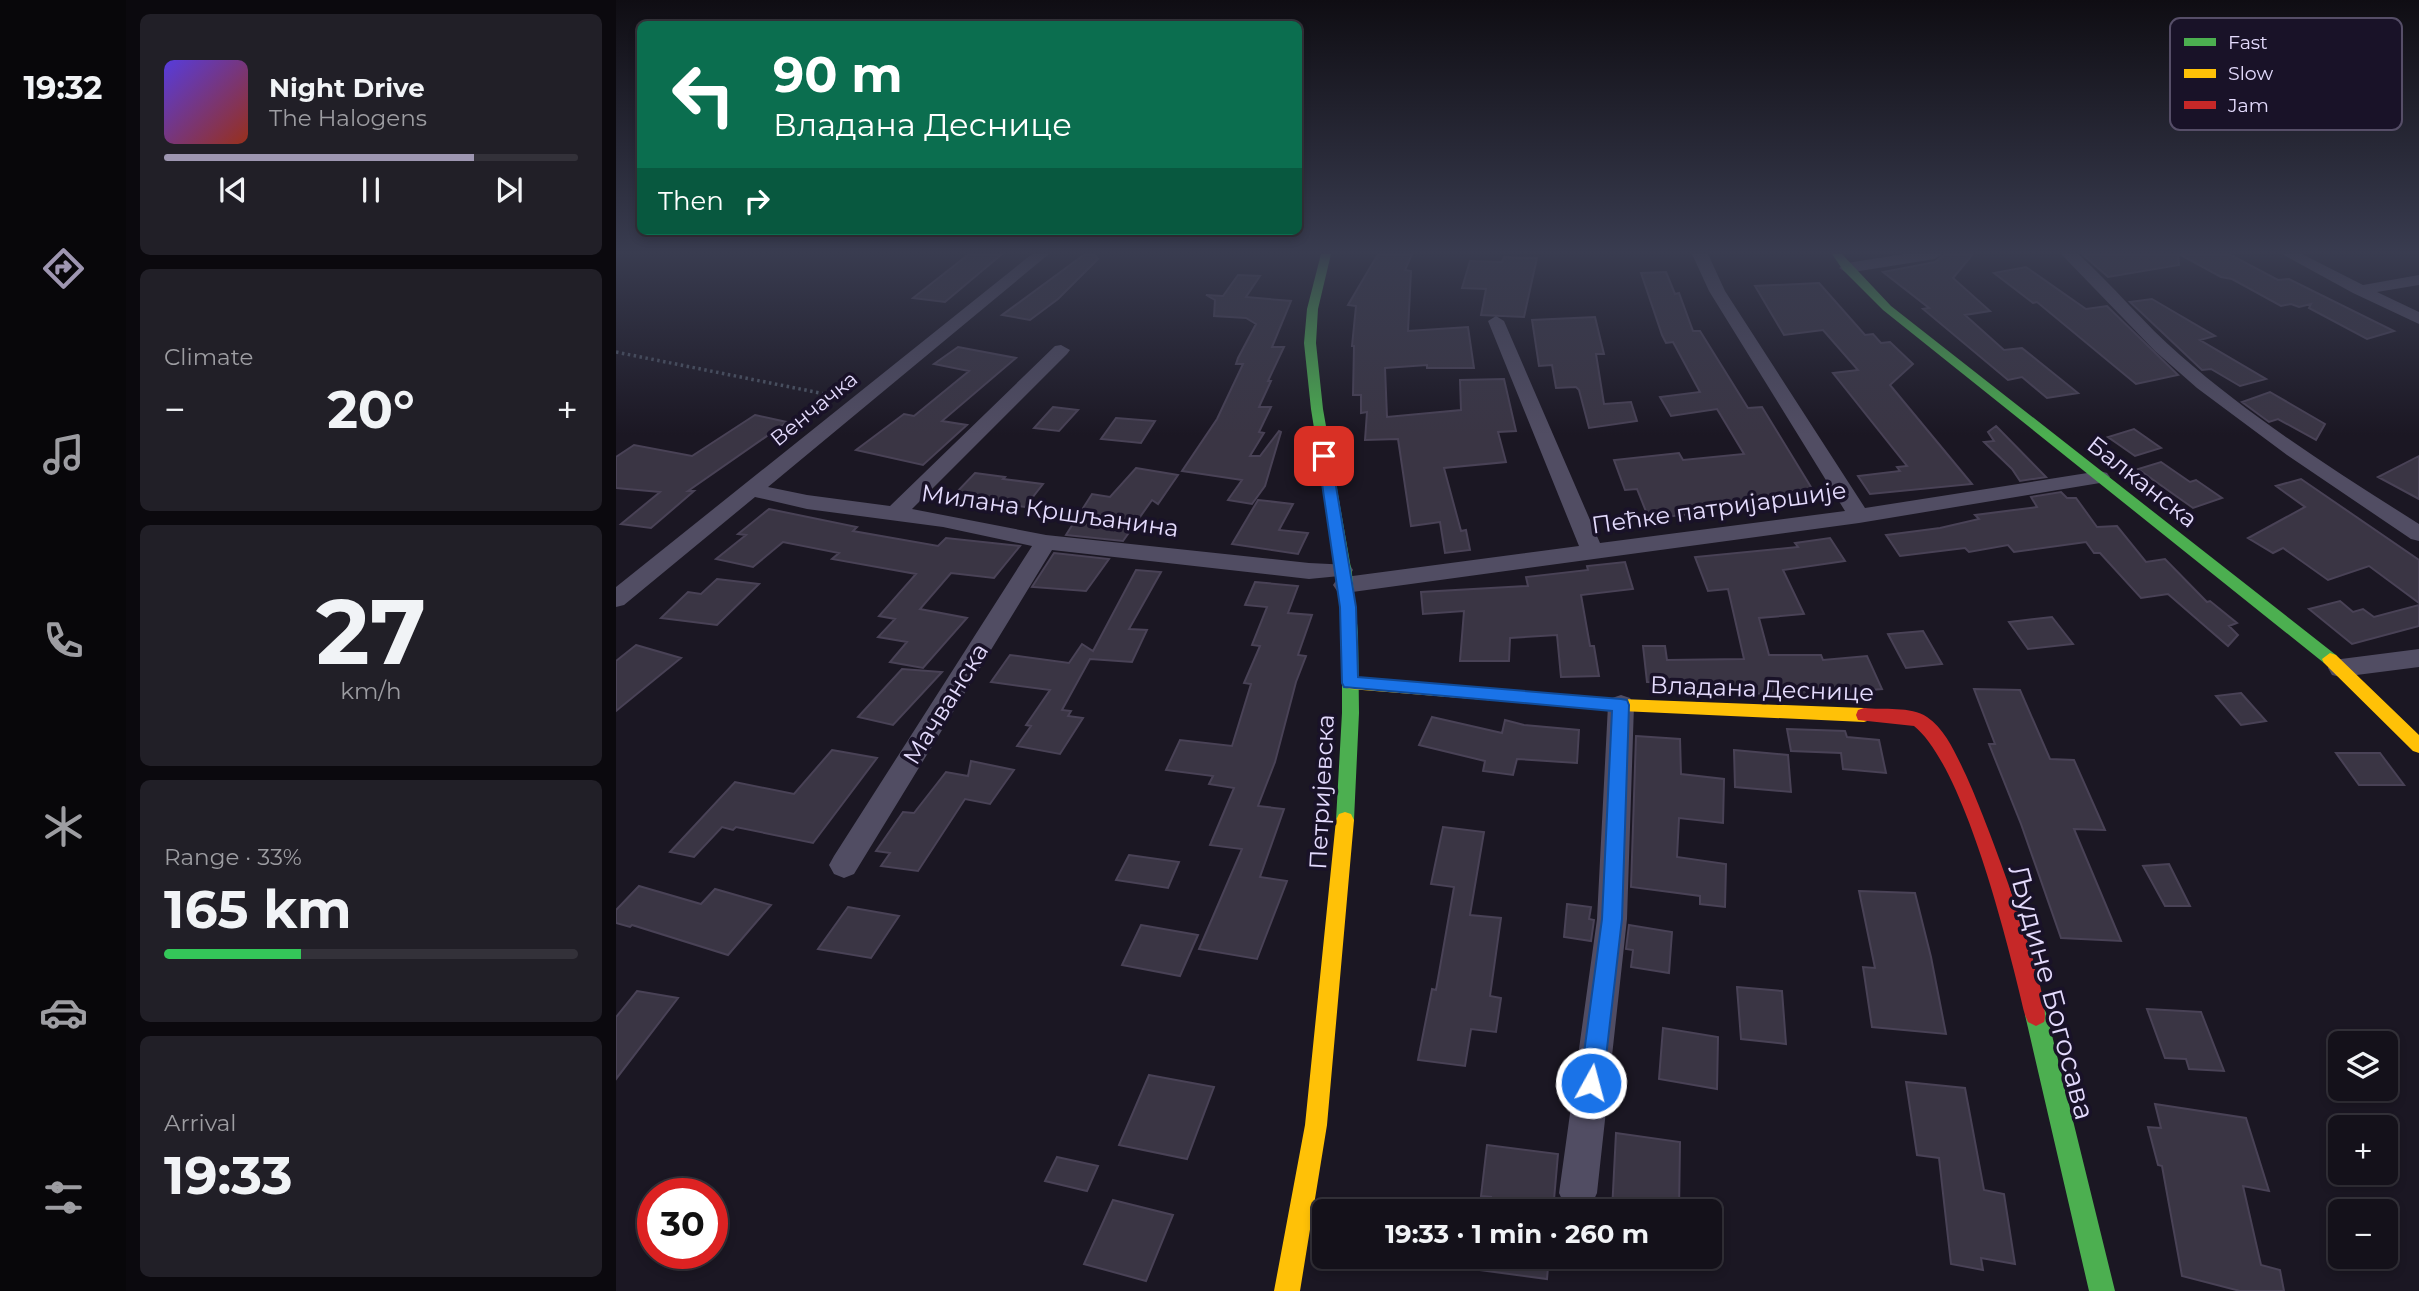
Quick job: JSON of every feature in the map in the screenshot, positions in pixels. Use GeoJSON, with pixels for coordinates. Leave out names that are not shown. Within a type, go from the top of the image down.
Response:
{"type":"FeatureCollection","features":[{"type":"Feature","properties":{"kind":"street","name":"Венчачка"},"geometry":{"type":"LineString","coordinates":[[616,599],[967,314]]}},
{"type":"Feature","properties":{"kind":"street","name":"Петријевска"},"geometry":{"type":"LineString","coordinates":[[1287,1291],[1316,1125],[1329,1008],[1345,833],[1350,683],[1350,634],[1326,476],[1310,341],[1313,314]]}},
{"type":"Feature","properties":{"kind":"street"},"geometry":{"type":"LineString","coordinates":[[1732,314],[1859,516]]}},
{"type":"Feature","properties":{"kind":"street","name":"Балканска"},"geometry":{"type":"LineString","coordinates":[[1895,314],[2342,668],[2419,746]]}},
{"type":"Feature","properties":{"kind":"street"},"geometry":{"type":"LineString","coordinates":[[2130,314],[2172,357],[2221,398],[2419,534]]}},
{"type":"Feature","properties":{"kind":"street"},"geometry":{"type":"LineString","coordinates":[[1496,321],[1593,552]]}},
{"type":"Feature","properties":{"kind":"street"},"geometry":{"type":"LineString","coordinates":[[893,515],[1061,350]]}},
{"type":"Feature","properties":{"kind":"street","name":"Пећке патријаршије"},"geometry":{"type":"LineString","coordinates":[[1343,577],[1593,552],[1859,516],[2100,477]]}},
{"type":"Feature","properties":{"kind":"street","name":"Милана Кршљанина"},"geometry":{"type":"LineString","coordinates":[[751,491],[893,515],[943,520],[1046,542],[1343,577]]}},
{"type":"Feature","properties":{"kind":"street","name":"Мачванска"},"geometry":{"type":"LineString","coordinates":[[844,865],[1046,542]]}},
{"type":"Feature","properties":{"kind":"street"},"geometry":{"type":"LineString","coordinates":[[2342,668],[2419,658]]}},
{"type":"Feature","properties":{"kind":"street","name":"Владана Деснице"},"geometry":{"type":"LineString","coordinates":[[1350,683],[1621,705],[1848,714],[1920,720]]}},
{"type":"Feature","properties":{"kind":"street"},"geometry":{"type":"LineString","coordinates":[[1578,1193],[1612,919],[1621,705]]}},
{"type":"Feature","properties":{"kind":"street","name":"Људине Богосава"},"geometry":{"type":"LineString","coordinates":[[1920,720],[1940,739],[1958,776],[2002,895],[2035,1010],[2102,1291]]}},
{"type":"Feature","properties":{"kind":"path"},"geometry":{"type":"LineString","coordinates":[[616,352],[859,401]]}},
{"type":"Feature","properties":{"kind":"building"},"geometry":{"type":"Polygon","coordinates":[[[1003,314],[1038,314],[1030,320],[1003,314]]]}},
{"type":"Feature","properties":{"kind":"building"},"geometry":{"type":"Polygon","coordinates":[[[1286,314],[1272,347],[1284,347],[1259,407],[1271,407],[1259,432],[1264,433],[1250,456],[1260,456],[1279,431],[1281,432],[1265,486],[1252,504],[1228,500],[1242,480],[1182,471],[1217,419],[1243,364],[1236,364],[1238,358],[1256,324],[1246,318],[1214,316],[1286,314]]]}},
{"type":"Feature","properties":{"kind":"building"},"geometry":{"type":"Polygon","coordinates":[[[1355,314],[1409,314],[1408,331],[1468,327],[1474,368],[1427,368],[1427,365],[1385,368],[1387,417],[1461,410],[1460,380],[1504,379],[1516,431],[1498,432],[1506,462],[1444,468],[1461,531],[1466,530],[1470,550],[1445,553],[1440,522],[1411,526],[1398,439],[1365,440],[1367,412],[1361,413],[1361,395],[1353,395],[1352,346],[1355,314]]]}},
{"type":"Feature","properties":{"kind":"building"},"geometry":{"type":"Polygon","coordinates":[[[1481,314],[1525,314],[1524,317],[1481,314]]]}},
{"type":"Feature","properties":{"kind":"building"},"geometry":{"type":"Polygon","coordinates":[[[1655,314],[1687,314],[1693,331],[1700,331],[1748,408],[1762,407],[1814,492],[1767,498],[1769,503],[1696,507],[1699,513],[1649,519],[1637,489],[1625,490],[1614,460],[1679,453],[1683,460],[1744,454],[1717,409],[1671,416],[1660,397],[1700,392],[1673,342],[1666,343],[1655,314]]]}},
{"type":"Feature","properties":{"kind":"building"},"geometry":{"type":"Polygon","coordinates":[[[1772,314],[1847,314],[1865,335],[1873,334],[1881,343],[1890,342],[1913,364],[1890,385],[1972,484],[1870,494],[1858,476],[1900,471],[1897,467],[1907,466],[1833,373],[1858,370],[1823,330],[1784,335],[1772,314]]]}},
{"type":"Feature","properties":{"kind":"building"},"geometry":{"type":"Polygon","coordinates":[[[1929,314],[1970,314],[1965,315],[2004,350],[2022,348],[2078,393],[2047,398],[2022,377],[2008,380],[1929,314]]]}},
{"type":"Feature","properties":{"kind":"building"},"geometry":{"type":"Polygon","coordinates":[[[2052,314],[2115,314],[2178,375],[2136,384],[2052,314]]]}},
{"type":"Feature","properties":{"kind":"building"},"geometry":{"type":"Polygon","coordinates":[[[2143,314],[2178,314],[2215,336],[2200,340],[2266,379],[2240,386],[2211,369],[2202,370],[2143,314]]]}},
{"type":"Feature","properties":{"kind":"building"},"geometry":{"type":"Polygon","coordinates":[[[2321,314],[2360,314],[2394,331],[2367,339],[2321,314]]]}},
{"type":"Feature","properties":{"kind":"building"},"geometry":{"type":"Polygon","coordinates":[[[1595,317],[1604,354],[1596,354],[1604,404],[1631,402],[1637,421],[1589,428],[1579,390],[1576,387],[1556,388],[1552,365],[1539,366],[1532,320],[1595,317]]]}},
{"type":"Feature","properties":{"kind":"building"},"geometry":{"type":"Polygon","coordinates":[[[958,347],[1016,358],[942,421],[967,425],[923,465],[856,450],[904,414],[914,416],[969,371],[934,364],[958,347]]]}},
{"type":"Feature","properties":{"kind":"building"},"geometry":{"type":"Polygon","coordinates":[[[2270,392],[2325,424],[2316,440],[2278,419],[2269,422],[2242,402],[2270,392]]]}},
{"type":"Feature","properties":{"kind":"building"},"geometry":{"type":"Polygon","coordinates":[[[1053,407],[1078,410],[1059,431],[1034,428],[1053,407]]]}},
{"type":"Feature","properties":{"kind":"building"},"geometry":{"type":"Polygon","coordinates":[[[755,415],[787,422],[688,491],[694,491],[651,528],[621,524],[660,492],[616,488],[616,457],[634,445],[692,456],[755,415]]]}},
{"type":"Feature","properties":{"kind":"building"},"geometry":{"type":"Polygon","coordinates":[[[1116,418],[1155,421],[1141,443],[1101,439],[1116,418]]]}},
{"type":"Feature","properties":{"kind":"building"},"geometry":{"type":"Polygon","coordinates":[[[1996,426],[2046,477],[2020,481],[2012,469],[1984,442],[1994,441],[1988,432],[1996,426]]]}},
{"type":"Feature","properties":{"kind":"building"},"geometry":{"type":"Polygon","coordinates":[[[2134,429],[2161,448],[2135,456],[2108,437],[2134,429]]]}},
{"type":"Feature","properties":{"kind":"building"},"geometry":{"type":"Polygon","coordinates":[[[2419,456],[2419,499],[2378,477],[2419,456]]]}},
{"type":"Feature","properties":{"kind":"building"},"geometry":{"type":"Polygon","coordinates":[[[2161,462],[2190,482],[2196,480],[2222,498],[2193,508],[2138,469],[2161,462]]]}},
{"type":"Feature","properties":{"kind":"building"},"geometry":{"type":"Polygon","coordinates":[[[1136,468],[1178,475],[1158,504],[1152,500],[1123,541],[1066,535],[1092,494],[1110,497],[1136,468]]]}},
{"type":"Feature","properties":{"kind":"building"},"geometry":{"type":"Polygon","coordinates":[[[975,473],[1043,484],[1025,507],[953,496],[975,473]]]}},
{"type":"Feature","properties":{"kind":"building"},"geometry":{"type":"Polygon","coordinates":[[[2301,479],[2419,560],[2419,603],[2369,566],[2328,580],[2283,548],[2273,553],[2248,538],[2305,507],[2276,486],[2301,479]]]}},
{"type":"Feature","properties":{"kind":"building"},"geometry":{"type":"Polygon","coordinates":[[[2061,492],[2067,498],[2076,498],[2097,527],[2117,526],[2146,562],[2165,559],[2207,602],[2210,601],[2237,623],[2229,626],[2238,635],[2228,646],[2168,594],[2141,598],[2100,553],[2094,553],[2086,542],[2014,552],[2008,545],[1969,552],[1965,548],[1900,556],[1886,535],[1940,528],[1979,519],[1975,515],[2037,507],[2031,497],[2061,492]]]}},
{"type":"Feature","properties":{"kind":"building"},"geometry":{"type":"Polygon","coordinates":[[[1258,500],[1293,504],[1279,530],[1308,533],[1298,554],[1232,544],[1258,500]]]}},
{"type":"Feature","properties":{"kind":"building"},"geometry":{"type":"Polygon","coordinates":[[[769,509],[857,527],[853,531],[938,546],[946,538],[1020,546],[994,578],[951,573],[920,609],[967,618],[923,668],[890,662],[907,642],[878,637],[895,619],[879,616],[916,574],[832,559],[839,553],[783,542],[753,567],[716,559],[746,535],[738,534],[769,509]]]}},
{"type":"Feature","properties":{"kind":"building"},"geometry":{"type":"Polygon","coordinates":[[[1830,538],[1845,561],[1783,570],[1804,614],[1759,618],[1769,655],[1821,655],[1823,660],[1867,656],[1882,689],[1833,693],[1834,696],[1686,691],[1685,683],[1647,682],[1643,646],[1665,646],[1667,660],[1744,659],[1728,589],[1708,591],[1695,557],[1798,547],[1795,543],[1830,538]]]}},
{"type":"Feature","properties":{"kind":"building"},"geometry":{"type":"Polygon","coordinates":[[[1054,553],[1109,559],[1086,591],[1032,587],[1054,553]]]}},
{"type":"Feature","properties":{"kind":"building"},"geometry":{"type":"Polygon","coordinates":[[[1625,562],[1633,589],[1581,595],[1590,646],[1594,646],[1599,676],[1561,677],[1557,635],[1510,638],[1509,661],[1460,661],[1464,611],[1423,614],[1421,592],[1528,586],[1526,577],[1588,570],[1587,566],[1625,562]]]}},
{"type":"Feature","properties":{"kind":"building"},"geometry":{"type":"Polygon","coordinates":[[[1136,570],[1161,572],[1129,629],[1147,630],[1132,662],[1090,659],[1062,710],[1071,711],[1068,716],[1083,718],[1060,754],[1017,746],[1031,726],[1026,725],[1050,690],[991,682],[1010,655],[1069,663],[1082,644],[1093,651],[1136,570]]]}},
{"type":"Feature","properties":{"kind":"building"},"geometry":{"type":"Polygon","coordinates":[[[717,579],[759,584],[717,625],[661,618],[688,592],[701,594],[717,579]]]}},
{"type":"Feature","properties":{"kind":"building"},"geometry":{"type":"Polygon","coordinates":[[[1255,582],[1298,586],[1288,613],[1312,615],[1298,655],[1306,656],[1296,682],[1275,762],[1258,806],[1284,809],[1260,877],[1287,881],[1257,959],[1199,949],[1242,849],[1210,845],[1234,788],[1209,784],[1213,776],[1166,770],[1180,740],[1232,746],[1251,684],[1244,683],[1260,646],[1252,645],[1267,607],[1245,605],[1255,582]]]}},
{"type":"Feature","properties":{"kind":"building"},"geometry":{"type":"Polygon","coordinates":[[[2340,601],[2353,612],[2363,609],[2374,617],[2419,605],[2419,626],[2352,644],[2309,609],[2340,601]]]}},
{"type":"Feature","properties":{"kind":"building"},"geometry":{"type":"Polygon","coordinates":[[[2052,617],[2073,644],[2028,649],[2009,622],[2052,617]]]}},
{"type":"Feature","properties":{"kind":"building"},"geometry":{"type":"Polygon","coordinates":[[[1923,631],[1942,664],[1906,668],[1888,634],[1923,631]]]}},
{"type":"Feature","properties":{"kind":"building"},"geometry":{"type":"Polygon","coordinates":[[[636,645],[681,658],[616,711],[616,661],[636,645]]]}},
{"type":"Feature","properties":{"kind":"building"},"geometry":{"type":"Polygon","coordinates":[[[902,669],[942,672],[893,725],[858,717],[902,669]]]}},
{"type":"Feature","properties":{"kind":"building"},"geometry":{"type":"Polygon","coordinates":[[[1974,689],[2020,690],[2050,759],[2074,760],[2105,830],[2074,829],[2121,941],[2061,938],[2021,824],[1989,744],[1995,744],[1974,689]]]}},
{"type":"Feature","properties":{"kind":"building"},"geometry":{"type":"Polygon","coordinates":[[[2241,693],[2266,721],[2241,725],[2216,696],[2241,693]]]}},
{"type":"Feature","properties":{"kind":"building"},"geometry":{"type":"Polygon","coordinates":[[[1432,717],[1502,733],[1505,720],[1524,725],[1579,730],[1577,763],[1517,759],[1513,775],[1483,771],[1485,761],[1419,745],[1432,717]]]}},
{"type":"Feature","properties":{"kind":"building"},"geometry":{"type":"Polygon","coordinates":[[[1787,729],[1845,731],[1847,737],[1879,740],[1886,773],[1843,769],[1841,753],[1791,751],[1787,729]]]}},
{"type":"Feature","properties":{"kind":"building"},"geometry":{"type":"Polygon","coordinates":[[[1636,736],[1680,739],[1681,774],[1724,779],[1723,823],[1679,818],[1677,857],[1726,864],[1725,907],[1700,904],[1700,896],[1631,887],[1636,736]]]}},
{"type":"Feature","properties":{"kind":"building"},"geometry":{"type":"Polygon","coordinates":[[[832,750],[877,758],[813,843],[736,827],[733,830],[722,827],[694,857],[670,852],[735,782],[794,794],[832,750]]]}},
{"type":"Feature","properties":{"kind":"building"},"geometry":{"type":"Polygon","coordinates":[[[1734,750],[1788,755],[1791,792],[1735,787],[1734,750]]]}},
{"type":"Feature","properties":{"kind":"building"},"geometry":{"type":"Polygon","coordinates":[[[2336,753],[2380,753],[2404,785],[2359,785],[2336,753]]]}},
{"type":"Feature","properties":{"kind":"building"},"geometry":{"type":"Polygon","coordinates":[[[971,761],[1014,770],[990,804],[965,799],[918,871],[881,866],[890,853],[876,851],[903,812],[914,813],[946,772],[968,776],[971,761]]]}},
{"type":"Feature","properties":{"kind":"building"},"geometry":{"type":"Polygon","coordinates":[[[1443,827],[1484,832],[1470,915],[1501,918],[1490,996],[1501,998],[1496,1032],[1471,1029],[1465,1066],[1418,1060],[1432,989],[1436,990],[1454,887],[1431,884],[1443,827]]]}},
{"type":"Feature","properties":{"kind":"building"},"geometry":{"type":"Polygon","coordinates":[[[1129,855],[1179,862],[1168,888],[1116,880],[1129,855]]]}},
{"type":"Feature","properties":{"kind":"building"},"geometry":{"type":"Polygon","coordinates":[[[2169,864],[2190,906],[2165,906],[2143,866],[2169,864]]]}},
{"type":"Feature","properties":{"kind":"building"},"geometry":{"type":"Polygon","coordinates":[[[639,886],[701,904],[715,889],[771,905],[728,955],[632,925],[630,927],[616,923],[616,910],[639,886]]]}},
{"type":"Feature","properties":{"kind":"building"},"geometry":{"type":"Polygon","coordinates":[[[1859,891],[1915,893],[1946,1034],[1872,1027],[1863,967],[1875,968],[1859,891]]]}},
{"type":"Feature","properties":{"kind":"building"},"geometry":{"type":"Polygon","coordinates":[[[1567,904],[1591,907],[1589,919],[1594,920],[1591,941],[1564,937],[1567,904]]]}},
{"type":"Feature","properties":{"kind":"building"},"geometry":{"type":"Polygon","coordinates":[[[848,907],[899,916],[871,958],[818,949],[848,907]]]}},
{"type":"Feature","properties":{"kind":"building"},"geometry":{"type":"Polygon","coordinates":[[[1141,925],[1198,935],[1180,976],[1122,965],[1141,925]]]}},
{"type":"Feature","properties":{"kind":"building"},"geometry":{"type":"Polygon","coordinates":[[[1629,925],[1672,932],[1669,973],[1631,967],[1633,950],[1626,949],[1629,925]]]}},
{"type":"Feature","properties":{"kind":"building"},"geometry":{"type":"Polygon","coordinates":[[[1737,987],[1782,991],[1786,1044],[1741,1039],[1737,987]]]}},
{"type":"Feature","properties":{"kind":"building"},"geometry":{"type":"Polygon","coordinates":[[[637,991],[678,998],[616,1079],[616,1017],[637,991]]]}},
{"type":"Feature","properties":{"kind":"building"},"geometry":{"type":"Polygon","coordinates":[[[2147,1009],[2201,1012],[2224,1071],[2189,1069],[2186,1059],[2165,1058],[2147,1009]]]}},
{"type":"Feature","properties":{"kind":"building"},"geometry":{"type":"Polygon","coordinates":[[[1663,1028],[1718,1037],[1717,1089],[1659,1079],[1663,1028]]]}},
{"type":"Feature","properties":{"kind":"building"},"geometry":{"type":"Polygon","coordinates":[[[1149,1075],[1214,1087],[1187,1159],[1119,1145],[1149,1075]]]}},
{"type":"Feature","properties":{"kind":"building"},"geometry":{"type":"Polygon","coordinates":[[[1906,1082],[1965,1088],[1984,1190],[2004,1194],[2015,1264],[1981,1258],[1983,1270],[1951,1264],[1939,1158],[1917,1155],[1906,1082]]]}},
{"type":"Feature","properties":{"kind":"building"},"geometry":{"type":"Polygon","coordinates":[[[2155,1104],[2246,1118],[2269,1191],[2243,1186],[2261,1265],[2280,1270],[2284,1291],[2240,1291],[2182,1276],[2162,1166],[2158,1165],[2148,1127],[2161,1128],[2155,1104]]]}},
{"type":"Feature","properties":{"kind":"building"},"geometry":{"type":"Polygon","coordinates":[[[1616,1133],[1680,1142],[1679,1199],[1613,1199],[1616,1133]]]}},
{"type":"Feature","properties":{"kind":"building"},"geometry":{"type":"Polygon","coordinates":[[[1487,1145],[1558,1154],[1554,1199],[1491,1199],[1481,1196],[1487,1145]]]}},
{"type":"Feature","properties":{"kind":"building"},"geometry":{"type":"Polygon","coordinates":[[[1057,1157],[1098,1166],[1087,1191],[1045,1181],[1057,1157]]]}},
{"type":"Feature","properties":{"kind":"building"},"geometry":{"type":"Polygon","coordinates":[[[1113,1200],[1173,1215],[1146,1281],[1084,1264],[1113,1200]]]}},
{"type":"Feature","properties":{"kind":"building"},"geometry":{"type":"Polygon","coordinates":[[[1472,1269],[1548,1269],[1547,1279],[1472,1269]]]}},
{"type":"Feature","properties":{"kind":"traffic: fast"},"geometry":{"type":"LineString","coordinates":[[1312,314],[1310,343],[1313,376],[1344,574],[1350,633],[1350,713],[1345,820]]}},
{"type":"Feature","properties":{"kind":"traffic: fast"},"geometry":{"type":"LineString","coordinates":[[1895,314],[2330,659]]}},
{"type":"Feature","properties":{"kind":"traffic: fast"},"geometry":{"type":"LineString","coordinates":[[2036,1015],[2102,1291]]}},
{"type":"Feature","properties":{"kind":"traffic: slow"},"geometry":{"type":"LineString","coordinates":[[2330,659],[2419,746]]}},
{"type":"Feature","properties":{"kind":"traffic: slow"},"geometry":{"type":"LineString","coordinates":[[1350,683],[1621,705],[1864,715]]}},
{"type":"Feature","properties":{"kind":"traffic: slow"},"geometry":{"type":"LineString","coordinates":[[1287,1291],[1316,1125],[1345,820]]}},
{"type":"Feature","properties":{"kind":"traffic: jam"},"geometry":{"type":"LineString","coordinates":[[1864,715],[1917,720],[1939,741],[1974,813],[1990,858],[2019,949],[2036,1015]]}},
{"type":"Feature","properties":{"kind":"route"},"geometry":{"type":"LineString","coordinates":[[1324,456],[1348,607],[1350,683],[1549,697],[1621,705],[1612,919],[1591,1083]]}}]}
